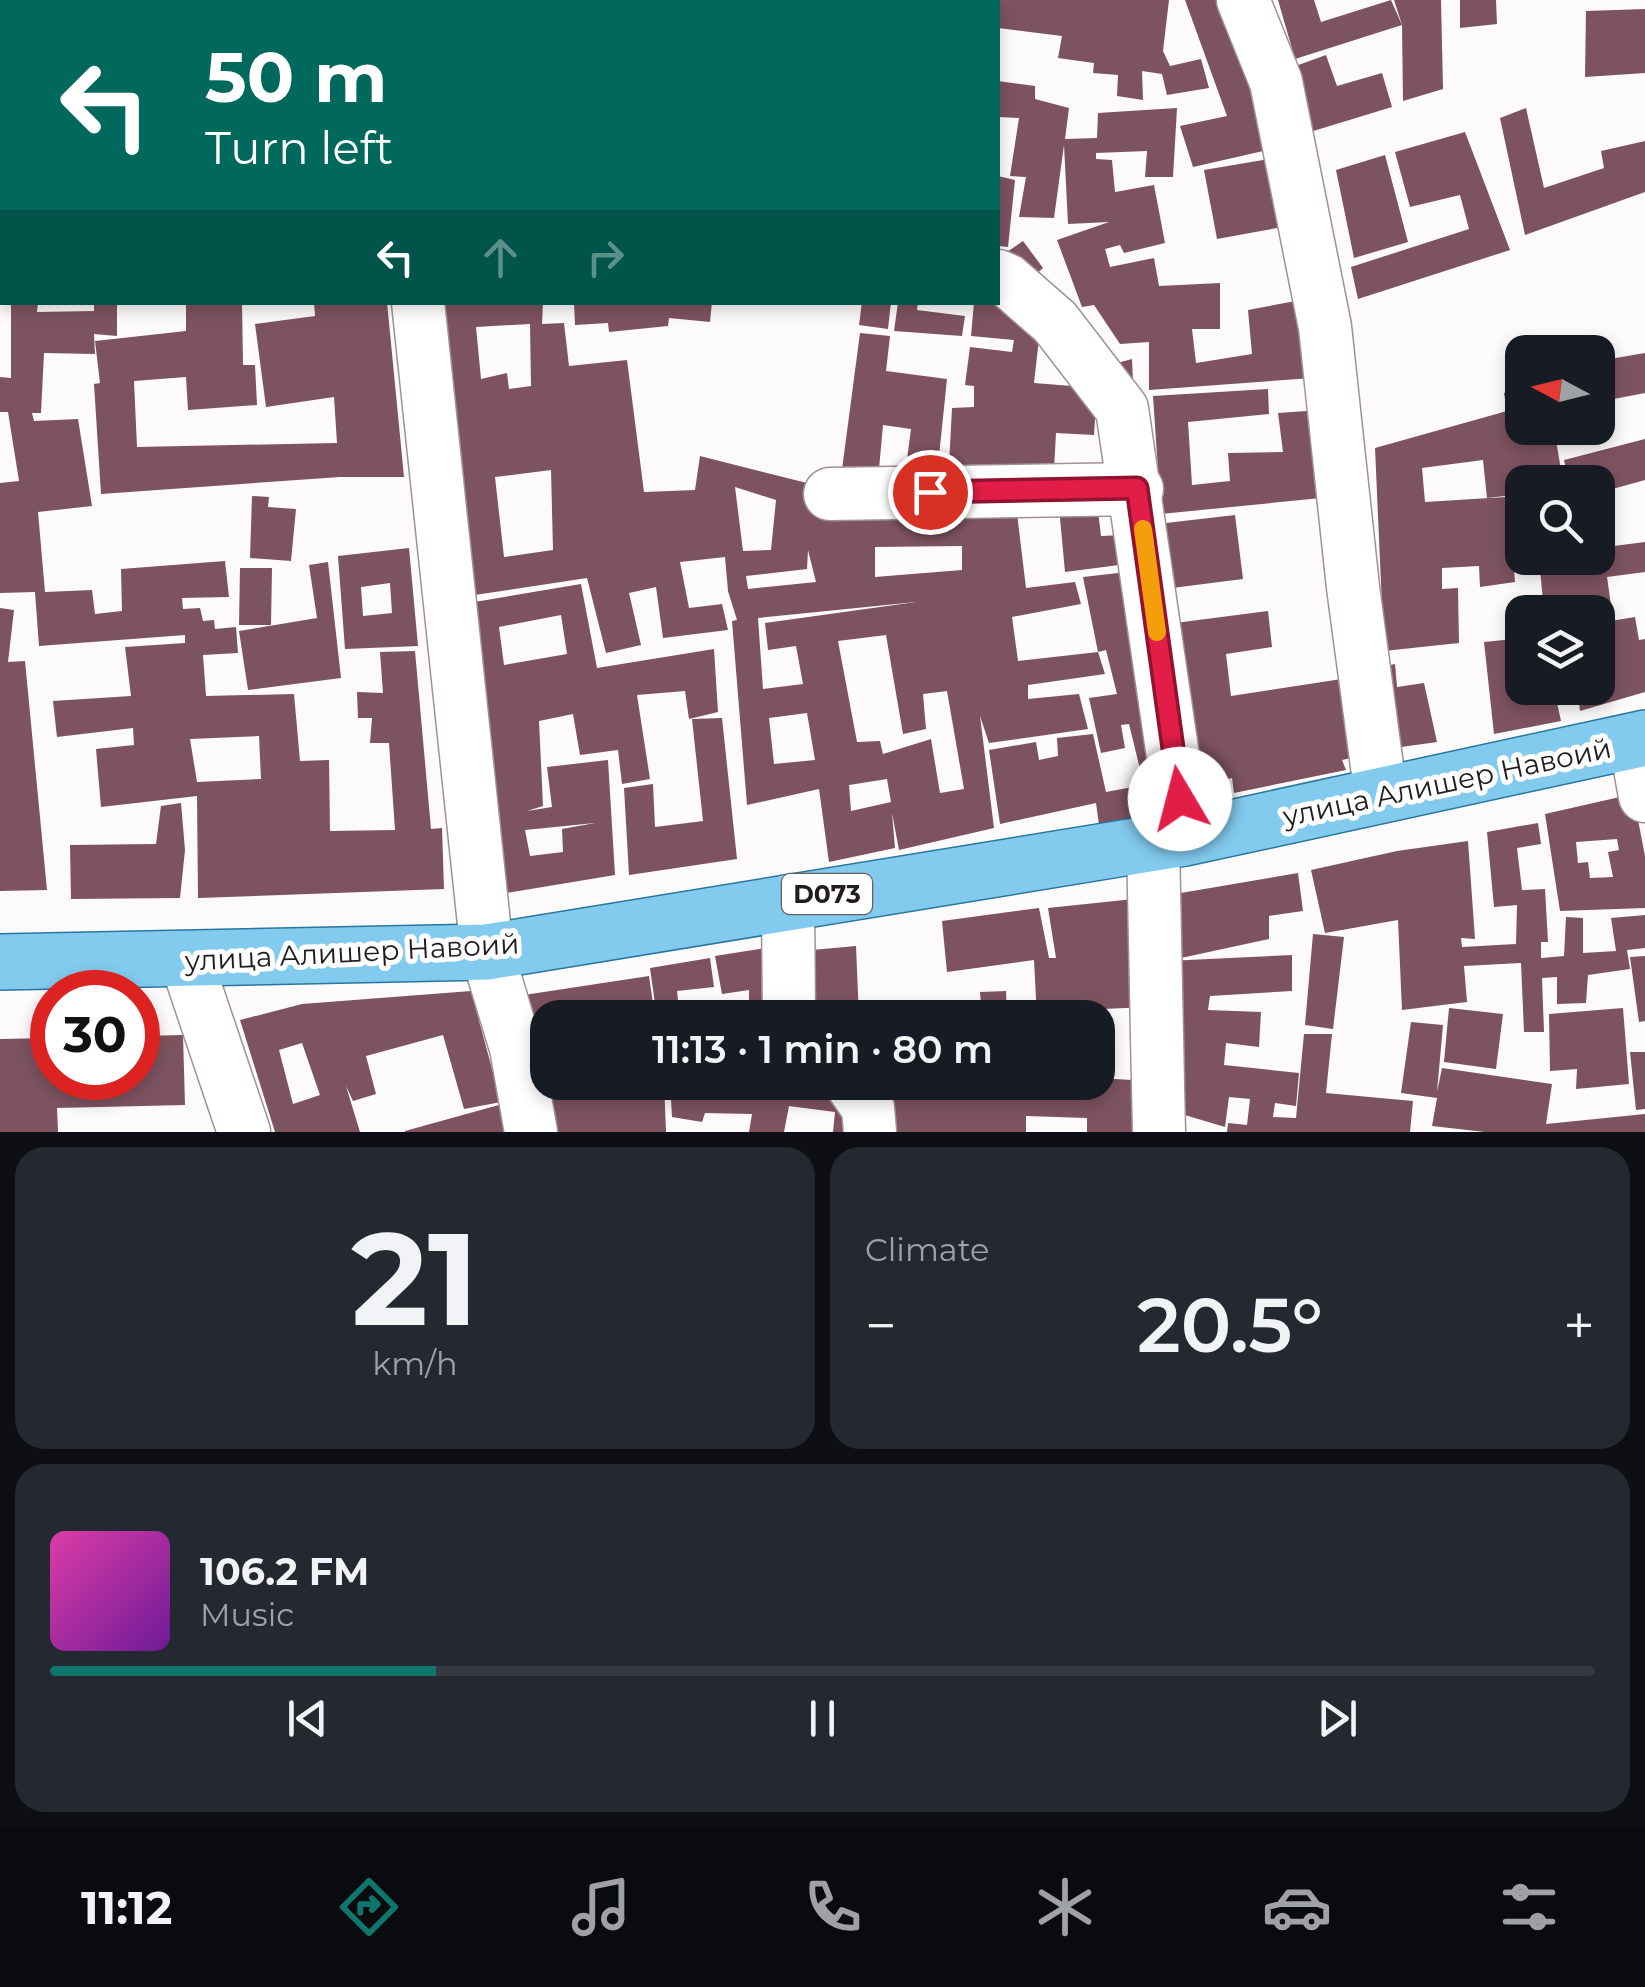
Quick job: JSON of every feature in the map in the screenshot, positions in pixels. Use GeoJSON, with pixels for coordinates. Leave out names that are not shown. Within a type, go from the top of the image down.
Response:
{"type":"FeatureCollection","features":[{"type":"Feature","properties":{"kind":"main road","name":"улица Алишер Навоий"},"geometry":{"type":"LineString","coordinates":[[0,962],[488,952],[1169,840],[1640,740]]}},
{"type":"Feature","properties":{"kind":"street"},"geometry":{"type":"LineString","coordinates":[[1243,0],[1276,82],[1325,327],[1352,587],[1381,796]]}},
{"type":"Feature","properties":{"kind":"street"},"geometry":{"type":"LineString","coordinates":[[1000,277],[1056,322],[1122,409],[1137,488],[1169,840],[1159,1132]]}},
{"type":"Feature","properties":{"kind":"street"},"geometry":{"type":"LineString","coordinates":[[418,305],[488,952],[516,1048],[531,1132]]}},
{"type":"Feature","properties":{"kind":"street"},"geometry":{"type":"LineString","coordinates":[[830,494],[1137,488]]}},
{"type":"Feature","properties":{"kind":"street"},"geometry":{"type":"LineString","coordinates":[[1640,740],[1645,796]]}},
{"type":"Feature","properties":{"kind":"street"},"geometry":{"type":"LineString","coordinates":[[788,900],[789,1000]]}},
{"type":"Feature","properties":{"kind":"street"},"geometry":{"type":"LineString","coordinates":[[186,960],[244,1132]]}},
{"type":"Feature","properties":{"kind":"street"},"geometry":{"type":"LineString","coordinates":[[862,1100],[868,1108],[870,1132]]}},
{"type":"Feature","properties":{"kind":"building"},"geometry":{"type":"Polygon","coordinates":[[[1000,0],[1169,0],[1163,51],[1170,66],[1201,59],[1209,88],[1167,95],[1162,74],[1142,71],[1143,100],[1117,96],[1118,75],[1093,73],[1094,63],[1058,58],[1062,36],[1000,28],[1000,0]]]}},
{"type":"Feature","properties":{"kind":"building"},"geometry":{"type":"Polygon","coordinates":[[[1185,0],[1234,0],[1281,147],[1193,167],[1180,126],[1227,116],[1185,0]]]}},
{"type":"Feature","properties":{"kind":"building"},"geometry":{"type":"Polygon","coordinates":[[[1278,0],[1314,0],[1321,22],[1391,0],[1402,25],[1295,59],[1278,0]]]}},
{"type":"Feature","properties":{"kind":"building"},"geometry":{"type":"Polygon","coordinates":[[[1394,0],[1441,0],[1443,89],[1403,101],[1402,25],[1394,0]]]}},
{"type":"Feature","properties":{"kind":"building"},"geometry":{"type":"Polygon","coordinates":[[[1460,0],[1496,0],[1497,24],[1460,28],[1460,0]]]}},
{"type":"Feature","properties":{"kind":"building"},"geometry":{"type":"Polygon","coordinates":[[[1645,9],[1645,73],[1585,77],[1586,11],[1645,9]]]}},
{"type":"Feature","properties":{"kind":"building"},"geometry":{"type":"Polygon","coordinates":[[[1326,55],[1337,86],[1382,73],[1392,107],[1310,132],[1290,68],[1326,55]]]}},
{"type":"Feature","properties":{"kind":"building"},"geometry":{"type":"Polygon","coordinates":[[[1000,81],[1035,86],[1035,99],[1069,108],[1065,139],[1097,138],[1098,113],[1177,108],[1173,177],[1145,177],[1147,151],[1096,153],[1096,159],[1112,160],[1115,192],[1154,185],[1165,243],[1124,253],[1120,245],[1105,249],[1110,267],[1154,258],[1159,286],[1220,283],[1220,329],[1192,329],[1196,363],[1252,354],[1248,310],[1301,300],[1312,378],[1149,390],[1149,342],[1120,344],[1094,305],[1082,307],[1057,240],[1109,222],[1068,224],[1064,145],[1054,218],[1019,217],[1026,177],[1010,176],[1019,118],[1000,117],[1000,81]]]}},
{"type":"Feature","properties":{"kind":"building"},"geometry":{"type":"Polygon","coordinates":[[[1526,108],[1544,188],[1604,168],[1601,151],[1645,141],[1645,192],[1525,235],[1500,118],[1526,108]]]}},
{"type":"Feature","properties":{"kind":"building"},"geometry":{"type":"Polygon","coordinates":[[[1465,132],[1510,250],[1358,299],[1351,267],[1469,229],[1460,195],[1410,207],[1395,152],[1465,132]]]}},
{"type":"Feature","properties":{"kind":"building"},"geometry":{"type":"Polygon","coordinates":[[[1385,155],[1408,242],[1354,258],[1336,170],[1385,155]]]}},
{"type":"Feature","properties":{"kind":"building"},"geometry":{"type":"Polygon","coordinates":[[[1281,157],[1299,224],[1217,239],[1204,170],[1281,157]]]}},
{"type":"Feature","properties":{"kind":"building"},"geometry":{"type":"Polygon","coordinates":[[[1000,176],[1015,180],[1008,247],[1000,246],[1000,176]]]}},
{"type":"Feature","properties":{"kind":"building"},"geometry":{"type":"Polygon","coordinates":[[[1023,241],[1043,268],[1033,277],[1106,366],[1132,359],[1137,472],[1104,380],[1040,330],[1034,383],[1097,388],[1094,435],[1056,433],[1054,469],[949,465],[952,408],[974,407],[974,386],[965,385],[970,347],[1012,352],[1014,340],[971,336],[974,305],[1000,305],[1000,257],[1023,241]]]}},
{"type":"Feature","properties":{"kind":"building"},"geometry":{"type":"Polygon","coordinates":[[[11,305],[38,305],[37,312],[94,311],[94,305],[117,305],[117,336],[94,334],[95,354],[44,353],[41,413],[32,413],[34,421],[78,419],[92,506],[38,512],[45,592],[92,590],[95,614],[122,611],[121,569],[225,561],[229,597],[182,598],[183,609],[200,608],[203,621],[214,620],[215,629],[236,627],[238,653],[203,655],[206,696],[294,694],[300,761],[329,760],[330,831],[395,830],[389,743],[370,743],[372,718],[358,718],[357,692],[383,693],[380,652],[415,651],[431,829],[442,828],[444,889],[198,898],[197,796],[101,807],[96,749],[134,745],[133,728],[57,737],[53,701],[131,696],[125,647],[185,643],[185,635],[39,646],[35,592],[0,593],[0,483],[19,481],[8,412],[0,412],[0,377],[11,378],[11,305]],[[259,736],[190,739],[197,782],[261,779],[259,736]]]}},
{"type":"Feature","properties":{"kind":"building"},"geometry":{"type":"Polygon","coordinates":[[[186,305],[242,305],[243,365],[255,365],[257,405],[188,410],[186,377],[134,381],[137,447],[337,443],[334,397],[266,407],[255,324],[315,316],[314,305],[387,305],[404,477],[340,477],[101,494],[94,384],[100,383],[95,341],[186,331],[186,305]]]}},
{"type":"Feature","properties":{"kind":"building"},"geometry":{"type":"Polygon","coordinates":[[[434,305],[543,305],[542,324],[564,323],[569,366],[627,360],[644,492],[695,490],[700,456],[811,484],[1015,497],[1026,588],[1075,582],[1081,604],[1012,617],[1018,661],[1098,652],[1105,674],[1028,685],[1028,699],[1079,694],[1088,729],[989,743],[980,716],[994,828],[899,850],[892,813],[895,848],[829,862],[819,789],[747,805],[732,621],[737,620],[728,591],[725,557],[680,562],[689,608],[722,604],[728,630],[663,638],[656,587],[629,593],[641,645],[606,653],[587,578],[468,596],[434,305]],[[530,324],[476,327],[481,379],[507,373],[509,389],[531,386],[530,324]],[[551,470],[495,477],[504,557],[553,550],[551,470]],[[735,487],[743,551],[771,550],[776,500],[735,487]],[[962,546],[875,547],[875,577],[962,570],[962,546]],[[808,550],[807,569],[746,576],[748,589],[816,582],[808,550]],[[916,602],[758,618],[763,689],[803,684],[796,646],[768,650],[765,623],[916,602]],[[886,635],[838,641],[857,742],[880,741],[883,754],[931,739],[940,793],[964,789],[947,691],[923,694],[926,729],[903,734],[886,635]],[[807,713],[769,718],[774,764],[815,760],[807,713]],[[887,779],[849,785],[851,811],[891,802],[887,779]]]}},
{"type":"Feature","properties":{"kind":"building"},"geometry":{"type":"Polygon","coordinates":[[[574,305],[712,305],[710,322],[669,318],[668,326],[609,332],[608,323],[575,325],[574,305]]]}},
{"type":"Feature","properties":{"kind":"building"},"geometry":{"type":"Polygon","coordinates":[[[862,305],[891,305],[888,329],[859,325],[862,305]]]}},
{"type":"Feature","properties":{"kind":"building"},"geometry":{"type":"Polygon","coordinates":[[[898,305],[918,305],[917,310],[965,316],[962,336],[894,331],[898,305]]]}},
{"type":"Feature","properties":{"kind":"building"},"geometry":{"type":"Polygon","coordinates":[[[860,333],[890,336],[886,371],[947,379],[936,485],[904,482],[911,429],[883,425],[878,480],[841,477],[860,333]]]}},
{"type":"Feature","properties":{"kind":"building"},"geometry":{"type":"Polygon","coordinates":[[[1645,353],[1645,393],[1615,399],[1615,358],[1645,353]]]}},
{"type":"Feature","properties":{"kind":"building"},"geometry":{"type":"Polygon","coordinates":[[[1268,389],[1269,414],[1188,422],[1192,485],[1230,481],[1228,453],[1283,452],[1278,413],[1307,411],[1321,498],[1161,514],[1153,396],[1268,389]]]}},
{"type":"Feature","properties":{"kind":"building"},"geometry":{"type":"Polygon","coordinates":[[[1505,412],[1505,445],[1557,445],[1560,465],[1505,465],[1505,496],[1487,498],[1483,460],[1422,468],[1425,502],[1505,497],[1505,575],[1514,575],[1515,582],[1480,587],[1479,566],[1442,568],[1442,589],[1458,588],[1459,643],[1384,651],[1375,448],[1505,412]]]}},
{"type":"Feature","properties":{"kind":"building"},"geometry":{"type":"Polygon","coordinates":[[[1645,439],[1645,480],[1615,488],[1615,465],[1565,465],[1564,460],[1645,439]]]}},
{"type":"Feature","properties":{"kind":"building"},"geometry":{"type":"Polygon","coordinates":[[[252,496],[269,497],[268,507],[296,509],[291,561],[250,558],[252,496]]]}},
{"type":"Feature","properties":{"kind":"building"},"geometry":{"type":"Polygon","coordinates":[[[1097,502],[1101,536],[1123,535],[1127,564],[1065,572],[1059,507],[1097,502]]]}},
{"type":"Feature","properties":{"kind":"building"},"geometry":{"type":"Polygon","coordinates":[[[1235,515],[1243,579],[1172,588],[1166,523],[1235,515]]]}},
{"type":"Feature","properties":{"kind":"building"},"geometry":{"type":"Polygon","coordinates":[[[1645,542],[1645,572],[1607,577],[1610,595],[1542,595],[1541,575],[1615,575],[1615,546],[1645,542]]]}},
{"type":"Feature","properties":{"kind":"building"},"geometry":{"type":"Polygon","coordinates":[[[409,548],[418,646],[345,649],[338,556],[409,548]],[[390,583],[361,587],[363,616],[392,613],[390,583]]]}},
{"type":"Feature","properties":{"kind":"building"},"geometry":{"type":"Polygon","coordinates":[[[328,562],[341,678],[248,690],[239,631],[317,618],[309,565],[328,562]]]}},
{"type":"Feature","properties":{"kind":"building"},"geometry":{"type":"Polygon","coordinates":[[[240,568],[272,568],[271,625],[239,625],[240,568]]]}},
{"type":"Feature","properties":{"kind":"building"},"geometry":{"type":"Polygon","coordinates":[[[1127,572],[1164,772],[1142,777],[1129,724],[1121,725],[1125,748],[1101,753],[1089,698],[1117,694],[1106,650],[1098,652],[1083,577],[1127,572]]]}},
{"type":"Feature","properties":{"kind":"building"},"geometry":{"type":"Polygon","coordinates":[[[581,584],[597,668],[714,649],[718,712],[689,719],[685,691],[637,695],[650,779],[622,784],[618,750],[580,755],[573,714],[539,721],[543,806],[527,811],[552,807],[547,767],[608,760],[615,875],[500,894],[463,604],[581,584]],[[561,615],[499,627],[504,665],[567,654],[561,615]],[[595,823],[525,830],[530,856],[563,852],[562,829],[595,823]]]}},
{"type":"Feature","properties":{"kind":"building"},"geometry":{"type":"Polygon","coordinates":[[[0,608],[14,610],[8,662],[25,661],[47,890],[0,891],[0,608]]]}},
{"type":"Feature","properties":{"kind":"building"},"geometry":{"type":"Polygon","coordinates":[[[1268,611],[1272,647],[1226,654],[1231,696],[1361,676],[1374,753],[1342,760],[1346,770],[1234,793],[1232,778],[1197,785],[1175,623],[1268,611]]]}},
{"type":"Feature","properties":{"kind":"building"},"geometry":{"type":"Polygon","coordinates":[[[1635,617],[1639,640],[1645,639],[1645,692],[1615,701],[1615,620],[1635,617]]]}},
{"type":"Feature","properties":{"kind":"building"},"geometry":{"type":"Polygon","coordinates":[[[1505,640],[1505,705],[1558,705],[1561,721],[1494,734],[1484,642],[1505,640]]]}},
{"type":"Feature","properties":{"kind":"building"},"geometry":{"type":"Polygon","coordinates":[[[1395,664],[1397,687],[1424,683],[1437,742],[1394,748],[1381,667],[1395,664]]]}},
{"type":"Feature","properties":{"kind":"building"},"geometry":{"type":"Polygon","coordinates":[[[1579,705],[1601,705],[1580,711],[1579,705]]]}},
{"type":"Feature","properties":{"kind":"building"},"geometry":{"type":"Polygon","coordinates":[[[722,718],[737,859],[629,875],[624,788],[653,784],[655,827],[703,821],[692,719],[722,718]]]}},
{"type":"Feature","properties":{"kind":"building"},"geometry":{"type":"Polygon","coordinates":[[[1093,734],[1106,792],[1165,781],[1172,811],[1099,825],[1096,803],[1000,824],[989,750],[1036,742],[1039,760],[1058,756],[1057,738],[1093,734]]]}},
{"type":"Feature","properties":{"kind":"building"},"geometry":{"type":"Polygon","coordinates":[[[1633,794],[1645,856],[1645,908],[1560,911],[1545,814],[1633,794]],[[1617,839],[1576,842],[1578,863],[1588,862],[1590,878],[1613,877],[1608,852],[1619,850],[1617,839]]]}},
{"type":"Feature","properties":{"kind":"building"},"geometry":{"type":"Polygon","coordinates":[[[181,803],[185,850],[180,898],[71,899],[70,845],[156,844],[161,806],[181,803]]]}},
{"type":"Feature","properties":{"kind":"building"},"geometry":{"type":"Polygon","coordinates":[[[1538,823],[1541,844],[1517,848],[1522,890],[1545,889],[1548,942],[1541,942],[1541,958],[1564,956],[1566,917],[1583,918],[1583,953],[1616,951],[1611,918],[1645,915],[1645,948],[1627,950],[1630,969],[1588,975],[1586,1003],[1557,1004],[1557,977],[1542,978],[1544,1032],[1524,1032],[1521,963],[1464,966],[1467,1002],[1402,1010],[1398,920],[1325,933],[1311,870],[1397,851],[1468,841],[1475,939],[1461,938],[1462,947],[1516,944],[1517,905],[1494,907],[1487,832],[1538,823]]]}},
{"type":"Feature","properties":{"kind":"building"},"geometry":{"type":"Polygon","coordinates":[[[1298,873],[1303,911],[1269,916],[1269,939],[1167,961],[1169,895],[1298,873]]]}},
{"type":"Feature","properties":{"kind":"building"},"geometry":{"type":"Polygon","coordinates":[[[1143,898],[1149,1007],[1115,1008],[1115,1000],[1036,1000],[1034,960],[947,972],[942,921],[1039,908],[1049,958],[1056,958],[1048,908],[1143,898]]]}},
{"type":"Feature","properties":{"kind":"building"},"geometry":{"type":"Polygon","coordinates":[[[1313,934],[1344,937],[1333,1029],[1305,1025],[1313,934]]]}},
{"type":"Feature","properties":{"kind":"building"},"geometry":{"type":"Polygon","coordinates":[[[785,945],[782,1000],[749,1000],[749,990],[722,994],[715,956],[785,945]]]}},
{"type":"Feature","properties":{"kind":"building"},"geometry":{"type":"Polygon","coordinates":[[[856,946],[858,1000],[804,1000],[801,951],[856,946]]]}},
{"type":"Feature","properties":{"kind":"building"},"geometry":{"type":"Polygon","coordinates":[[[1292,955],[1292,991],[1210,996],[1208,1010],[1261,1012],[1259,1047],[1226,1043],[1224,1065],[1299,1073],[1296,1106],[1275,1103],[1273,1117],[1296,1118],[1304,1034],[1332,1034],[1326,1093],[1413,1101],[1410,1132],[1227,1132],[1228,1123],[1247,1125],[1250,1099],[1229,1097],[1225,1127],[1178,1113],[1167,961],[1292,955]]]}},
{"type":"Feature","properties":{"kind":"building"},"geometry":{"type":"Polygon","coordinates":[[[1645,956],[1645,1021],[1639,1022],[1630,957],[1645,956]]]}},
{"type":"Feature","properties":{"kind":"building"},"geometry":{"type":"Polygon","coordinates":[[[710,958],[714,987],[677,991],[678,1000],[654,1000],[650,968],[710,958]]]}},
{"type":"Feature","properties":{"kind":"building"},"geometry":{"type":"Polygon","coordinates":[[[649,976],[652,1000],[530,1000],[530,1015],[524,995],[649,976]]]}},
{"type":"Feature","properties":{"kind":"building"},"geometry":{"type":"Polygon","coordinates":[[[471,991],[501,1102],[464,1109],[443,1035],[366,1056],[376,1094],[353,1101],[346,1086],[360,1132],[275,1132],[240,1020],[302,1004],[471,991]],[[302,1043],[279,1050],[293,1104],[320,1095],[302,1043]]]}},
{"type":"Feature","properties":{"kind":"building"},"geometry":{"type":"Polygon","coordinates":[[[1006,991],[1006,1000],[981,1000],[980,992],[1006,991]]]}},
{"type":"Feature","properties":{"kind":"building"},"geometry":{"type":"Polygon","coordinates":[[[1449,1008],[1503,1014],[1496,1069],[1444,1062],[1449,1008]]]}},
{"type":"Feature","properties":{"kind":"building"},"geometry":{"type":"Polygon","coordinates":[[[1623,1008],[1629,1084],[1576,1089],[1577,1069],[1550,1071],[1549,1014],[1623,1008]]]}},
{"type":"Feature","properties":{"kind":"building"},"geometry":{"type":"Polygon","coordinates":[[[1411,1022],[1443,1025],[1437,1092],[1442,1068],[1552,1084],[1546,1124],[1645,1114],[1645,1132],[1485,1132],[1432,1126],[1437,1098],[1401,1093],[1411,1022]]]}},
{"type":"Feature","properties":{"kind":"building"},"geometry":{"type":"Polygon","coordinates":[[[183,1035],[185,1105],[57,1108],[58,1132],[0,1132],[0,1039],[30,1038],[30,1100],[160,1100],[160,1036],[183,1035]]]}},
{"type":"Feature","properties":{"kind":"building"},"geometry":{"type":"Polygon","coordinates":[[[1630,1052],[1645,1052],[1645,1109],[1636,1110],[1630,1052]]]}},
{"type":"Feature","properties":{"kind":"building"},"geometry":{"type":"Polygon","coordinates":[[[1115,1079],[1149,1081],[1146,1132],[1087,1132],[1087,1118],[1026,1116],[1026,1132],[886,1132],[885,1100],[1115,1100],[1115,1079]]]}},
{"type":"Feature","properties":{"kind":"building"},"geometry":{"type":"Polygon","coordinates":[[[543,1100],[665,1100],[666,1132],[548,1132],[543,1100]]]}},
{"type":"Feature","properties":{"kind":"building"},"geometry":{"type":"Polygon","coordinates":[[[671,1100],[855,1100],[867,1132],[833,1132],[835,1112],[789,1106],[784,1132],[749,1132],[752,1114],[705,1113],[702,1122],[672,1117],[671,1100]]]}},
{"type":"Feature","properties":{"kind":"building"},"geometry":{"type":"Polygon","coordinates":[[[506,1103],[511,1132],[405,1132],[405,1131],[506,1103]]]}},
{"type":"Feature","properties":{"kind":"slow traffic"},"geometry":{"type":"LineString","coordinates":[[1143,529],[1157,632]]}},
{"type":"Feature","properties":{"kind":"route"},"geometry":{"type":"LineString","coordinates":[[930,492],[1137,488],[1180,799]]}}]}
